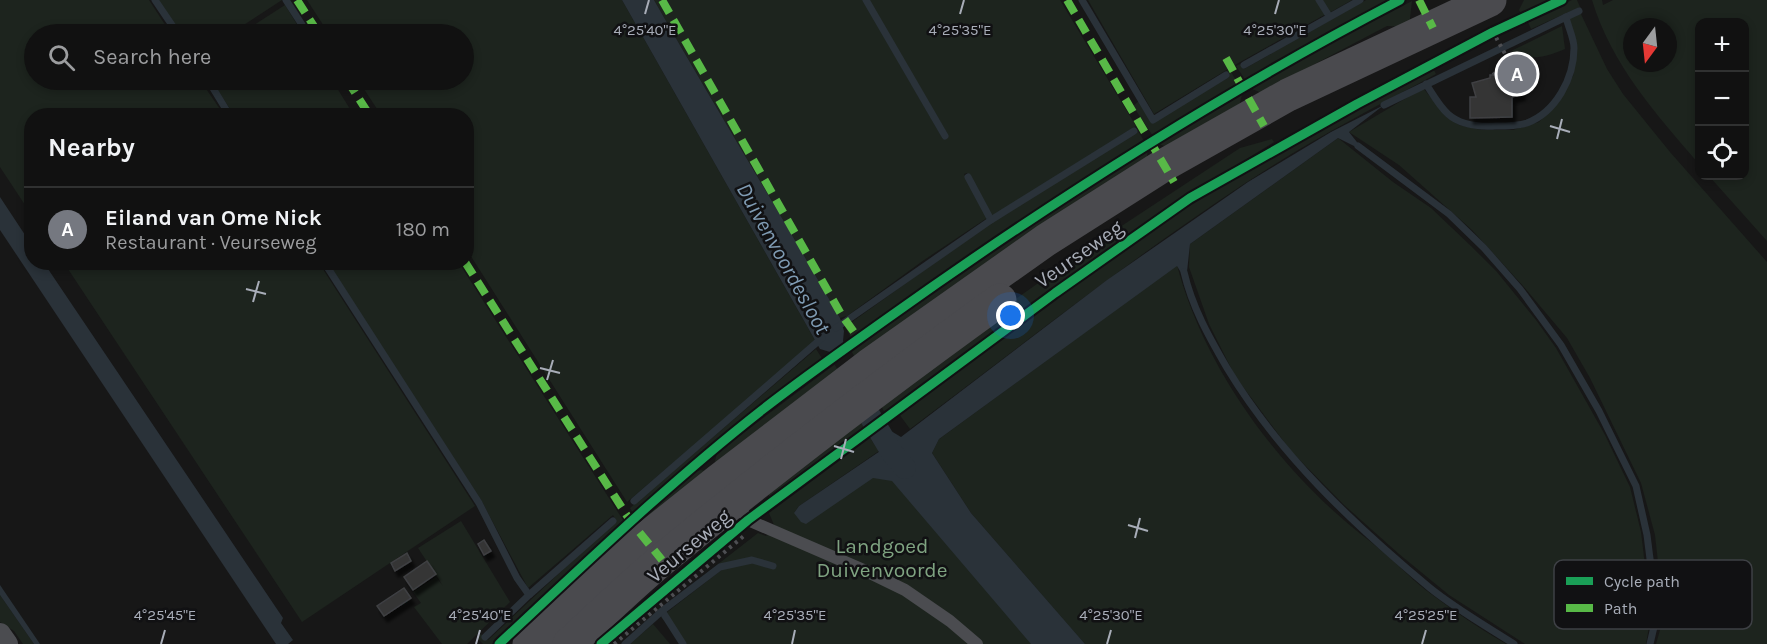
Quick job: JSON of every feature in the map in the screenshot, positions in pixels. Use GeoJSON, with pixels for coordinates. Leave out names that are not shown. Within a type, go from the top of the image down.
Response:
{"type":"FeatureCollection","features":[{"type":"Feature","properties":{"kind":"main road","name":"Veurseweg"},"geometry":{"type":"LineString","coordinates":[[570,644],[662,560],[736,501],[846,398],[1046,240],[1164,165],[1288,95],[1428,30],[1496,25]]}},
{"type":"Feature","properties":{"kind":"main road","name":"Veurseweg"},"geometry":{"type":"LineString","coordinates":[[529,644],[645,539],[736,501]]}},
{"type":"Feature","properties":{"kind":"street"},"geometry":{"type":"LineString","coordinates":[[0,634],[7,644]]}},
{"type":"Feature","properties":{"kind":"lane"},"geometry":{"type":"LineString","coordinates":[[736,501],[905,590],[950,621],[977,644]]}},
{"type":"Feature","properties":{"kind":"path"},"geometry":{"type":"LineString","coordinates":[[1483,37],[1496,25],[1509,61],[1493,75]]}},
{"type":"Feature","properties":{"kind":"path"},"geometry":{"type":"LineString","coordinates":[[614,644],[736,501]]}},
{"type":"Feature","properties":{"kind":"green space"},"geometry":{"type":"Polygon","coordinates":[[[0,0],[149,0],[165,24],[24,24],[24,90],[207,90],[219,108],[24,108],[24,203],[0,167],[0,0]]]}},
{"type":"Feature","properties":{"kind":"green space"},"geometry":{"type":"Polygon","coordinates":[[[157,0],[282,0],[245,24],[173,24],[157,0]]]}},
{"type":"Feature","properties":{"kind":"green space"},"geometry":{"type":"Polygon","coordinates":[[[307,0],[622,0],[816,342],[627,502],[474,261],[474,108],[376,108],[365,90],[474,90],[474,24],[323,24],[307,0]]]}},
{"type":"Feature","properties":{"kind":"green space"},"geometry":{"type":"Polygon","coordinates":[[[654,0],[863,0],[943,139],[948,135],[869,0],[1060,0],[1136,126],[992,216],[967,173],[964,174],[987,218],[847,316],[840,318],[654,0]]]}},
{"type":"Feature","properties":{"kind":"green space"},"geometry":{"type":"Polygon","coordinates":[[[1088,0],[1317,0],[1326,14],[1154,114],[1088,0]]]}},
{"type":"Feature","properties":{"kind":"green space"},"geometry":{"type":"Polygon","coordinates":[[[1322,0],[1352,0],[1329,13],[1322,0]]]}},
{"type":"Feature","properties":{"kind":"green space"},"geometry":{"type":"Polygon","coordinates":[[[1366,0],[1392,0],[1335,29],[1246,81],[1236,66],[1240,64],[1244,69],[1366,0]]]}},
{"type":"Feature","properties":{"kind":"green space"},"geometry":{"type":"Polygon","coordinates":[[[1524,0],[1552,0],[1522,15],[1519,10],[1524,0]]]}},
{"type":"Feature","properties":{"kind":"green space"},"geometry":{"type":"Polygon","coordinates":[[[1572,0],[1577,0],[1580,7],[1531,29],[1528,22],[1572,0]]]}},
{"type":"Feature","properties":{"kind":"green space"},"geometry":{"type":"Polygon","coordinates":[[[1592,0],[1602,0],[1603,5],[1613,0],[1767,0],[1767,241],[1713,180],[1749,180],[1749,18],[1695,18],[1695,159],[1651,107],[1626,72],[1677,72],[1677,18],[1623,18],[1623,67],[1611,46],[1592,0]]]}},
{"type":"Feature","properties":{"kind":"green space"},"geometry":{"type":"Polygon","coordinates":[[[1412,1],[1409,27],[1387,26],[1292,76],[1272,97],[1252,89],[1340,38],[1412,1]]]}},
{"type":"Feature","properties":{"kind":"green space"},"geometry":{"type":"Polygon","coordinates":[[[285,5],[297,24],[256,24],[285,5]]]}},
{"type":"Feature","properties":{"kind":"green space"},"geometry":{"type":"Polygon","coordinates":[[[1580,12],[1607,69],[1623,94],[1670,152],[1767,262],[1767,644],[1656,644],[1660,629],[1752,629],[1752,560],[1658,560],[1655,535],[1641,483],[1590,378],[1567,338],[1472,230],[1399,165],[1349,132],[1423,88],[1445,115],[1459,125],[1482,130],[1513,130],[1539,122],[1559,102],[1573,76],[1577,47],[1568,18],[1580,12]]]}},
{"type":"Feature","properties":{"kind":"green space"},"geometry":{"type":"Polygon","coordinates":[[[1562,26],[1565,49],[1538,57],[1524,56],[1511,51],[1562,26]]]}},
{"type":"Feature","properties":{"kind":"green space"},"geometry":{"type":"Polygon","coordinates":[[[1433,68],[1436,74],[1293,153],[1203,211],[910,429],[899,414],[1148,232],[1258,163],[1433,68]]]}},
{"type":"Feature","properties":{"kind":"green space"},"geometry":{"type":"Polygon","coordinates":[[[1230,70],[1239,86],[1153,136],[1133,106],[1139,101],[1153,122],[1229,77],[1226,71],[1230,70]]]}},
{"type":"Feature","properties":{"kind":"green space"},"geometry":{"type":"Polygon","coordinates":[[[218,90],[338,90],[349,108],[229,108],[218,90]]]}},
{"type":"Feature","properties":{"kind":"green space"},"geometry":{"type":"Polygon","coordinates":[[[1242,95],[1236,117],[1177,151],[1159,144],[1242,95]]]}},
{"type":"Feature","properties":{"kind":"green space"},"geometry":{"type":"Polygon","coordinates":[[[1138,131],[1144,141],[997,235],[852,339],[845,327],[991,222],[1138,131]]]}},
{"type":"Feature","properties":{"kind":"green space"},"geometry":{"type":"Polygon","coordinates":[[[1338,138],[1393,182],[1431,208],[1497,272],[1556,348],[1605,435],[1630,487],[1641,532],[1644,560],[1554,560],[1554,629],[1649,629],[1646,644],[1525,644],[1449,595],[1399,554],[1343,504],[1290,450],[1235,376],[1209,324],[1189,267],[1190,244],[1338,138]]]}},
{"type":"Feature","properties":{"kind":"green space"},"geometry":{"type":"Polygon","coordinates":[[[1272,139],[1274,142],[1152,218],[769,499],[769,494],[891,387],[1088,248],[1240,148],[1272,139]]]}},
{"type":"Feature","properties":{"kind":"green space"},"geometry":{"type":"Polygon","coordinates":[[[1148,150],[1145,169],[717,466],[715,461],[717,453],[875,335],[1037,222],[1148,150]]]}},
{"type":"Feature","properties":{"kind":"green space"},"geometry":{"type":"Polygon","coordinates":[[[1177,265],[1188,300],[1219,368],[1239,401],[1285,462],[1337,514],[1421,586],[1466,619],[1506,644],[1085,644],[1076,634],[971,513],[932,453],[939,439],[1177,265]]]}},
{"type":"Feature","properties":{"kind":"green space"},"geometry":{"type":"Polygon","coordinates":[[[69,270],[323,270],[475,506],[302,622],[69,270]]]}},
{"type":"Feature","properties":{"kind":"green space"},"geometry":{"type":"Polygon","coordinates":[[[333,270],[463,270],[623,520],[492,644],[483,644],[477,638],[481,634],[488,640],[616,520],[613,515],[528,588],[481,500],[333,270]]]}},
{"type":"Feature","properties":{"kind":"green space"},"geometry":{"type":"Polygon","coordinates":[[[816,349],[823,360],[700,455],[633,513],[630,508],[816,349]]]}},
{"type":"Feature","properties":{"kind":"green space","name":"Landgoed Duivenvoorde"},"geometry":{"type":"Polygon","coordinates":[[[870,438],[879,451],[799,506],[794,513],[901,442],[1070,644],[684,644],[661,617],[733,561],[720,565],[704,575],[758,533],[766,536],[778,527],[774,525],[769,513],[870,438]]]}},
{"type":"Feature","properties":{"kind":"green space"},"geometry":{"type":"Polygon","coordinates":[[[696,471],[706,471],[649,521],[642,519],[696,471]]]}},
{"type":"Feature","properties":{"kind":"green space"},"geometry":{"type":"Polygon","coordinates":[[[461,521],[510,602],[467,644],[442,644],[414,607],[421,603],[413,592],[436,577],[443,586],[418,548],[461,521]]]}},
{"type":"Feature","properties":{"kind":"green space"},"geometry":{"type":"Polygon","coordinates":[[[0,595],[34,644],[23,644],[14,631],[0,622],[0,595]]]}},
{"type":"Feature","properties":{"kind":"green space"},"geometry":{"type":"Polygon","coordinates":[[[653,624],[670,644],[630,644],[653,624]]]}},
{"type":"Feature","properties":{"kind":"water"},"geometry":{"type":"Polygon","coordinates":[[[622,0],[654,0],[840,318],[844,331],[843,341],[891,431],[901,437],[1107,280],[1248,182],[1331,132],[1384,105],[1349,132],[1364,151],[1338,138],[1190,244],[1186,281],[1177,266],[939,439],[932,453],[971,513],[1085,644],[1031,644],[892,481],[873,478],[806,524],[801,522],[794,513],[799,506],[886,447],[886,436],[830,352],[820,349],[622,0]]]}},
{"type":"Feature","properties":{"kind":"water"},"geometry":{"type":"Polygon","coordinates":[[[0,197],[24,233],[24,266],[0,230],[0,197]]]}},
{"type":"Feature","properties":{"kind":"water"},"geometry":{"type":"Polygon","coordinates":[[[27,270],[49,270],[283,618],[281,623],[293,640],[288,644],[276,644],[27,270]]]}},
{"type":"Feature","properties":{"kind":"water"},"geometry":{"type":"Polygon","coordinates":[[[0,585],[40,644],[34,644],[0,595],[0,585]]]}},
{"type":"Feature","properties":{"kind":"pier"},"geometry":{"type":"Polygon","coordinates":[[[846,341],[893,428],[883,437],[828,355],[846,341]]]}},
{"type":"Feature","properties":{"kind":"building"},"geometry":{"type":"Polygon","coordinates":[[[1515,71],[1522,94],[1512,97],[1512,117],[1470,118],[1470,97],[1476,97],[1472,83],[1490,78],[1490,75],[1515,71]]]}},
{"type":"Feature","properties":{"kind":"building"},"geometry":{"type":"Polygon","coordinates":[[[484,540],[491,551],[484,555],[478,544],[484,540]]]}},
{"type":"Feature","properties":{"kind":"building"},"geometry":{"type":"Polygon","coordinates":[[[407,553],[411,561],[395,571],[391,563],[407,553]]]}},
{"type":"Feature","properties":{"kind":"building"},"geometry":{"type":"Polygon","coordinates":[[[427,561],[436,574],[413,590],[404,577],[427,561]]]}},
{"type":"Feature","properties":{"kind":"building"},"geometry":{"type":"Polygon","coordinates":[[[404,588],[411,598],[384,616],[377,606],[404,588]]]}},
{"type":"Feature","properties":{"kind":"waterway"},"geometry":{"type":"LineString","coordinates":[[155,0],[171,24]]}},
{"type":"Feature","properties":{"kind":"waterway"},"geometry":{"type":"LineString","coordinates":[[286,0],[302,24]]}},
{"type":"Feature","properties":{"kind":"waterway"},"geometry":{"type":"LineString","coordinates":[[866,0],[945,136]]}},
{"type":"Feature","properties":{"kind":"waterway"},"geometry":{"type":"LineString","coordinates":[[1082,0],[1153,120],[1226,75]]}},
{"type":"Feature","properties":{"kind":"waterway"},"geometry":{"type":"LineString","coordinates":[[1319,0],[1329,16]]}},
{"type":"Feature","properties":{"kind":"waterway"},"geometry":{"type":"LineString","coordinates":[[1244,65],[1360,0]]}},
{"type":"Feature","properties":{"kind":"waterway"},"geometry":{"type":"LineString","coordinates":[[1566,17],[1579,11]]}},
{"type":"Feature","properties":{"kind":"waterway"},"geometry":{"type":"LineString","coordinates":[[1384,105],[1566,17],[1574,48],[1567,82],[1547,111],[1527,123],[1512,126],[1483,126],[1458,121],[1445,111],[1428,88],[1426,84]]}},
{"type":"Feature","properties":{"kind":"waterway"},"geometry":{"type":"LineString","coordinates":[[214,90],[225,108]]}},
{"type":"Feature","properties":{"kind":"waterway"},"geometry":{"type":"LineString","coordinates":[[836,328],[991,220],[1134,131]]}},
{"type":"Feature","properties":{"kind":"waterway"},"geometry":{"type":"LineString","coordinates":[[1358,146],[1449,214],[1484,248],[1520,289],[1561,345],[1599,411],[1636,486],[1650,560]]}},
{"type":"Feature","properties":{"kind":"waterway"},"geometry":{"type":"LineString","coordinates":[[968,177],[991,220]]}},
{"type":"Feature","properties":{"kind":"waterway"},"geometry":{"type":"LineString","coordinates":[[329,270],[479,503],[517,578],[529,595]]}},
{"type":"Feature","properties":{"kind":"waterway"},"geometry":{"type":"LineString","coordinates":[[1184,272],[1196,310],[1227,368],[1247,400],[1294,459],[1373,539],[1430,588],[1514,644]]}},
{"type":"Feature","properties":{"kind":"waterway"},"geometry":{"type":"LineString","coordinates":[[634,501],[822,338]]}},
{"type":"Feature","properties":{"kind":"waterway","name":"Duivenvoordesloot"},"geometry":{"type":"LineString","coordinates":[[854,390],[893,454],[905,468]]}},
{"type":"Feature","properties":{"kind":"waterway"},"geometry":{"type":"LineString","coordinates":[[485,637],[613,521]]}},
{"type":"Feature","properties":{"kind":"waterway"},"geometry":{"type":"LineString","coordinates":[[625,644],[662,611],[720,567],[752,560],[773,566]]}},
{"type":"Feature","properties":{"kind":"waterway"},"geometry":{"type":"LineString","coordinates":[[662,611],[683,644]]}},
{"type":"Feature","properties":{"kind":"waterway"},"geometry":{"type":"LineString","coordinates":[[1650,644],[1654,629]]}},
{"type":"Feature","properties":{"kind":"marked path"},"geometry":{"type":"LineString","coordinates":[[297,0],[313,24]]}},
{"type":"Feature","properties":{"kind":"marked path"},"geometry":{"type":"LineString","coordinates":[[662,0],[841,314],[859,339]]}},
{"type":"Feature","properties":{"kind":"marked path"},"geometry":{"type":"LineString","coordinates":[[1067,0],[1174,182]]}},
{"type":"Feature","properties":{"kind":"marked path"},"geometry":{"type":"LineString","coordinates":[[1419,0],[1433,28]]}},
{"type":"Feature","properties":{"kind":"marked path"},"geometry":{"type":"LineString","coordinates":[[1226,58],[1264,126]]}},
{"type":"Feature","properties":{"kind":"marked path"},"geometry":{"type":"LineString","coordinates":[[353,90],[365,108]]}},
{"type":"Feature","properties":{"kind":"marked path"},"geometry":{"type":"LineString","coordinates":[[470,270],[631,522],[662,560]]}},
{"type":"Feature","properties":{"kind":"cycle path"},"geometry":{"type":"LineString","coordinates":[[499,644],[694,466],[762,410],[840,352],[1075,190],[1268,72],[1400,0]]}},
{"type":"Feature","properties":{"kind":"cycle path"},"geometry":{"type":"LineString","coordinates":[[601,644],[748,520],[1055,293],[1190,198],[1357,104],[1493,32],[1562,0]]}},
{"type":"Feature","properties":{"kind":"place","name":"Eiland van Ome Nick"},"geometry":{"type":"Point","coordinates":[1517,74]}}]}
